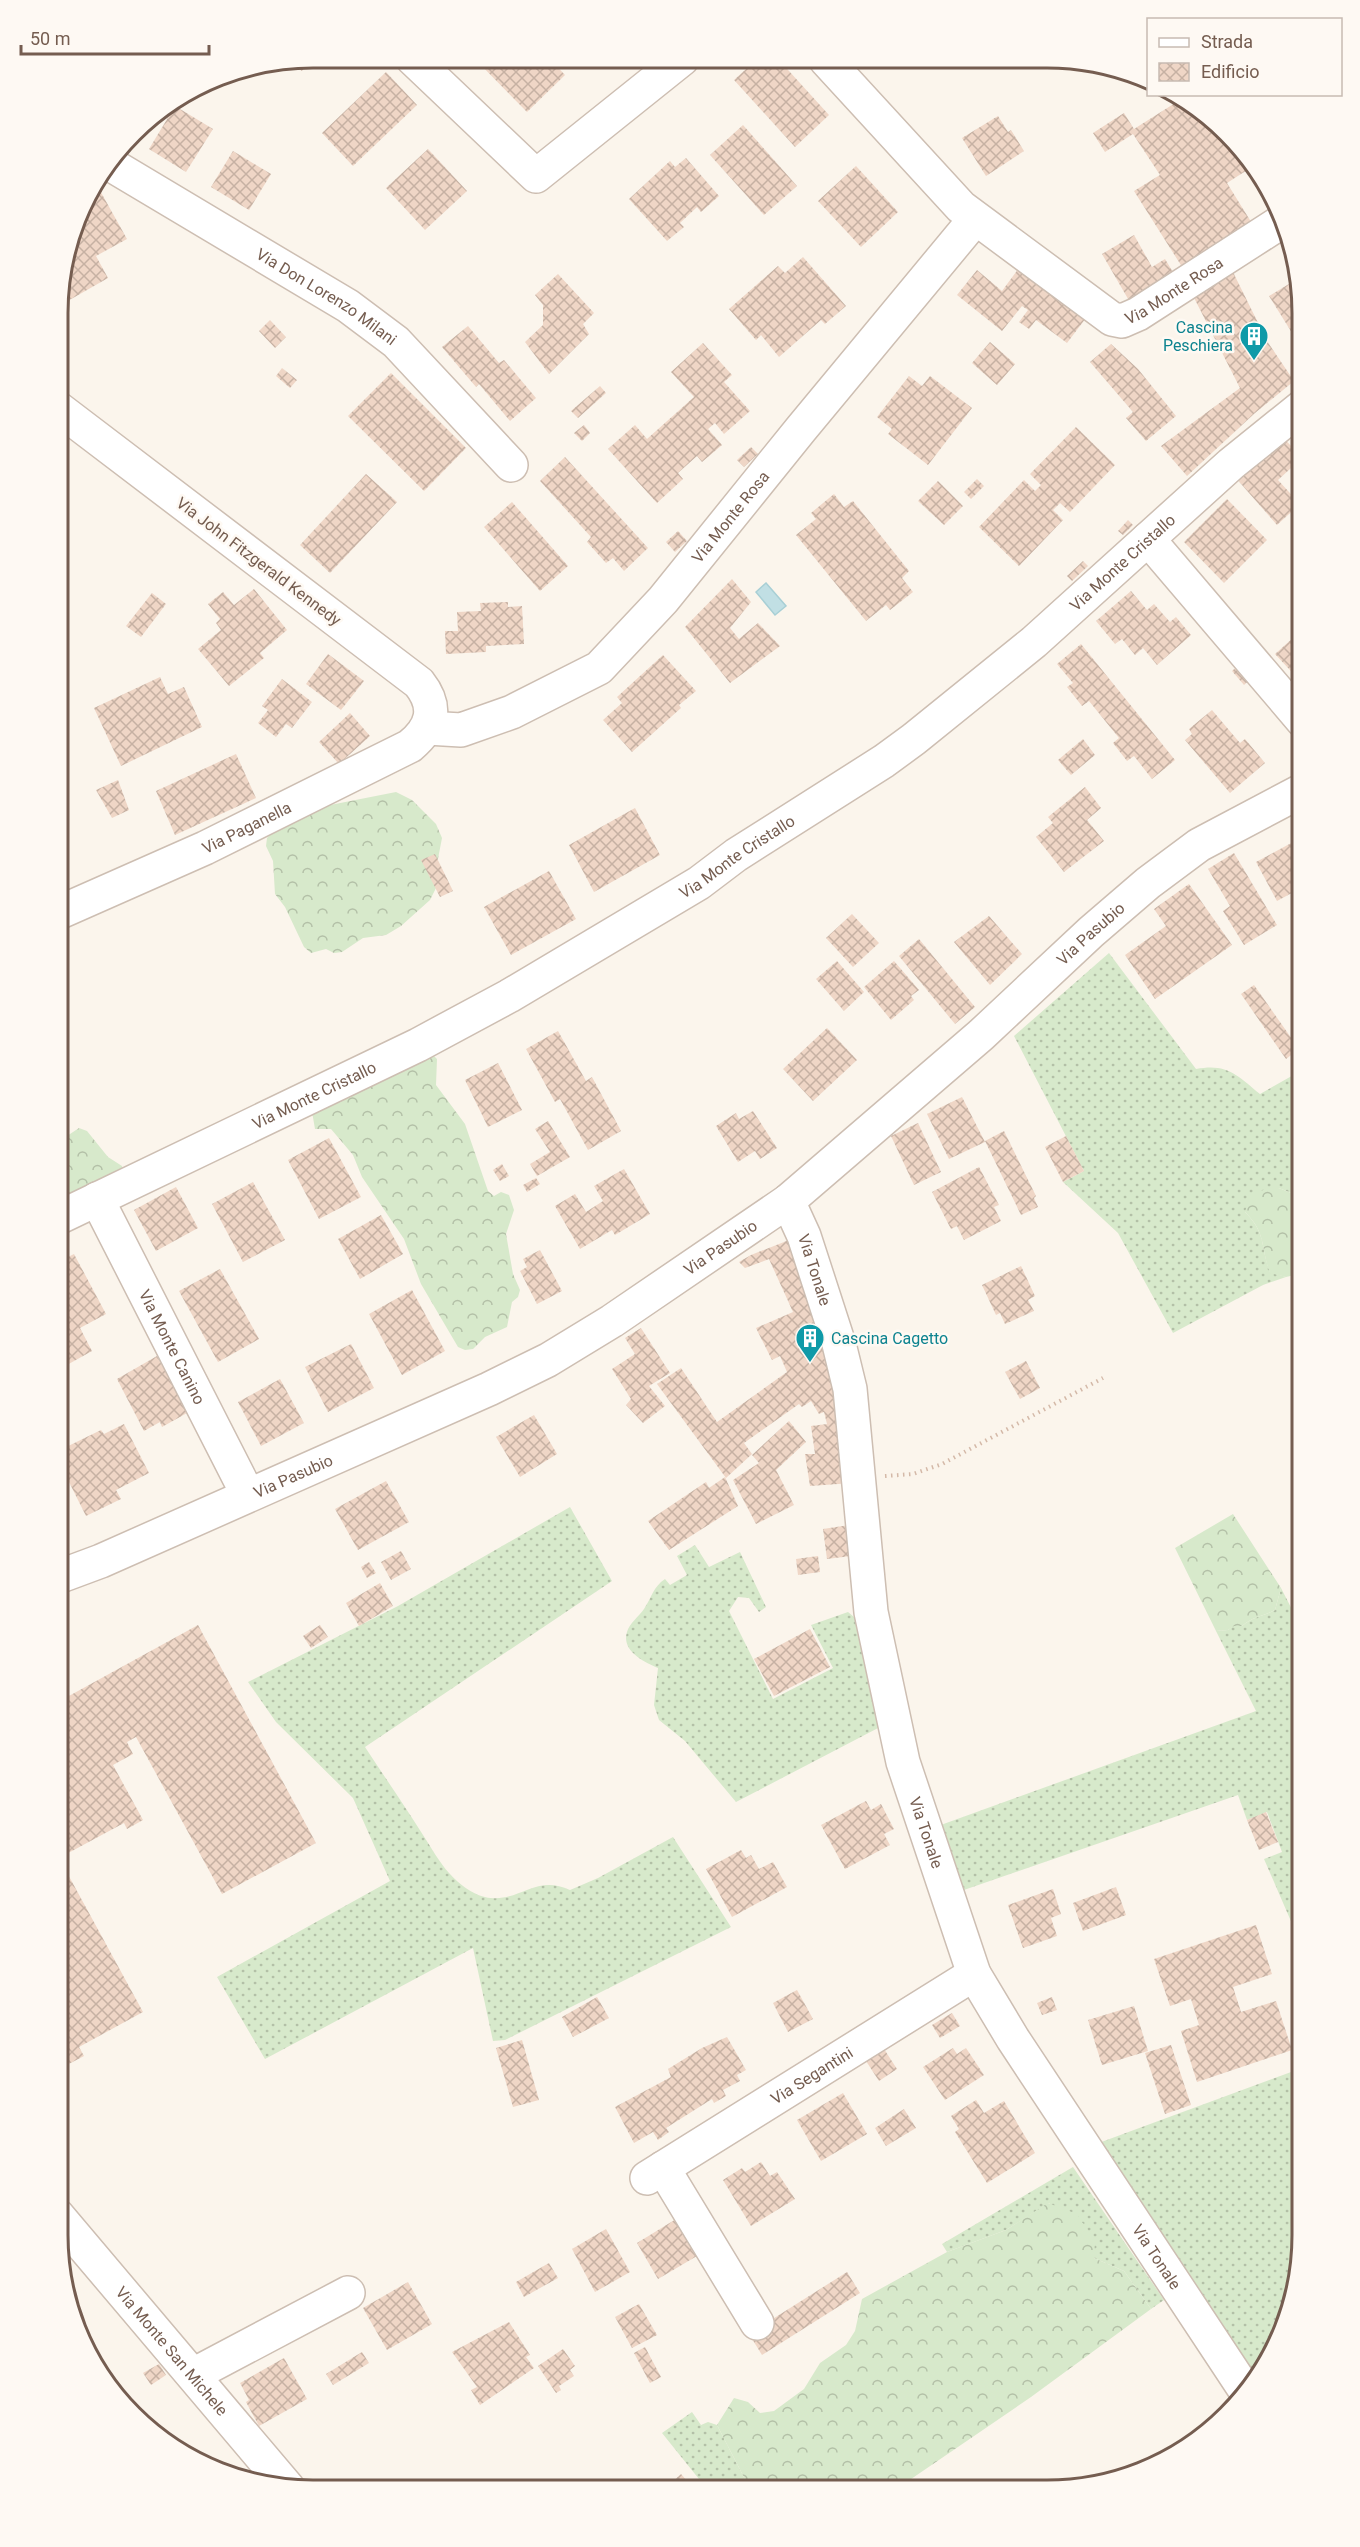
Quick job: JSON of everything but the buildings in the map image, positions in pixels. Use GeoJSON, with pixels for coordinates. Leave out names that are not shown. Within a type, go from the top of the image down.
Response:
{"type":"FeatureCollection","features":[{"type":"Feature","properties":{"kind":"street"},"geometry":{"type":"LineString","coordinates":[[423,68],[536,176],[671,68]]}},
{"type":"Feature","properties":{"kind":"street","name":"Via Monte Rosa"},"geometry":{"type":"LineString","coordinates":[[833,68],[961,207],[1105,315],[1122,321],[1138,314],[1276,225]]}},
{"type":"Feature","properties":{"kind":"street","name":"Via Don Lorenzo Milani"},"geometry":{"type":"LineString","coordinates":[[115,167],[348,306],[396,342],[511,465]]}},
{"type":"Feature","properties":{"kind":"street","name":"Via Monte Rosa"},"geometry":{"type":"LineString","coordinates":[[427,728],[461,730],[513,712],[599,668],[663,600],[975,219]]}},
{"type":"Feature","properties":{"kind":"street","name":"Via Monte Cristallo"},"geometry":{"type":"LineString","coordinates":[[68,1213],[418,1045],[509,996],[699,883],[736,855],[884,761],[914,739],[1034,642],[1231,464],[1292,415]]}},
{"type":"Feature","properties":{"kind":"street","name":"Via John Fitzgerald Kennedy"},"geometry":{"type":"LineString","coordinates":[[68,416],[419,682],[431,704],[431,717],[427,728]]}},
{"type":"Feature","properties":{"kind":"street"},"geometry":{"type":"LineString","coordinates":[[1148,539],[1292,708]]}},
{"type":"Feature","properties":{"kind":"street","name":"Via Paganella"},"geometry":{"type":"LineString","coordinates":[[68,908],[206,848],[410,746],[421,737],[427,728]]}},
{"type":"Feature","properties":{"kind":"street","name":"Via Pasubio"},"geometry":{"type":"LineString","coordinates":[[68,1573],[101,1561],[489,1389],[548,1360],[612,1321],[789,1201],[981,1035],[1091,932],[1148,883],[1199,845],[1292,796]]}},
{"type":"Feature","properties":{"kind":"street","name":"Via Monte Canino"},"geometry":{"type":"LineString","coordinates":[[97,1199],[248,1495]]}},
{"type":"Feature","properties":{"kind":"street","name":"Via Tonale"},"geometry":{"type":"LineString","coordinates":[[789,1201],[804,1236],[839,1344],[850,1389],[871,1612],[903,1761],[974,1974],[1020,2049],[1241,2385]]}},
{"type":"Feature","properties":{"kind":"street","name":"Via Segantini"},"geometry":{"type":"LineString","coordinates":[[757,2323],[655,2173],[974,1974]]}},
{"type":"Feature","properties":{"kind":"street","name":"Via Monte San Michele"},"geometry":{"type":"LineString","coordinates":[[68,2228],[278,2477]]}},
{"type":"Feature","properties":{"kind":"street"},"geometry":{"type":"LineString","coordinates":[[192,2375],[348,2292]]}},
{"type":"Feature","properties":{"kind":"path"},"geometry":{"type":"LineString","coordinates":[[860,1477],[913,1474],[942,1464],[1103,1378]]}},
{"type":"Feature","properties":{"kind":"green space"},"geometry":{"type":"Polygon","coordinates":[[[396,792],[412,800],[436,824],[442,838],[436,869],[437,886],[430,900],[401,926],[386,935],[363,938],[342,952],[334,953],[326,949],[311,953],[304,947],[285,907],[275,894],[273,861],[266,846],[267,838],[278,826],[320,807],[396,792]]]}},
{"type":"Feature","properties":{"kind":"green space"},"geometry":{"type":"Polygon","coordinates":[[[1109,953],[1196,1069],[1224,1069],[1238,1076],[1260,1094],[1292,1076],[1292,1193],[1279,1188],[1245,1212],[1260,1234],[1270,1272],[1286,1277],[1263,1285],[1173,1333],[1118,1233],[1063,1182],[1084,1171],[1014,1036],[1109,953]]]}},
{"type":"Feature","properties":{"kind":"green space"},"geometry":{"type":"Polygon","coordinates":[[[431,1053],[437,1059],[436,1085],[465,1124],[488,1191],[494,1196],[501,1192],[509,1195],[514,1210],[506,1234],[513,1274],[520,1290],[518,1297],[512,1302],[507,1327],[485,1337],[473,1349],[465,1350],[458,1347],[421,1284],[404,1239],[362,1177],[353,1155],[331,1129],[315,1129],[311,1106],[431,1053]]]}},
{"type":"Feature","properties":{"kind":"green space"},"geometry":{"type":"Polygon","coordinates":[[[79,1128],[87,1131],[108,1157],[122,1166],[125,1183],[97,1199],[80,1188],[68,1198],[68,1135],[79,1128]]]}},
{"type":"Feature","properties":{"kind":"green space"},"geometry":{"type":"Polygon","coordinates":[[[1279,1188],[1292,1193],[1292,1276],[1286,1277],[1270,1273],[1260,1234],[1245,1212],[1249,1198],[1263,1190],[1279,1188]]]}},
{"type":"Feature","properties":{"kind":"green space"},"geometry":{"type":"Polygon","coordinates":[[[570,1507],[612,1581],[365,1747],[442,1864],[473,1893],[485,1897],[501,1898],[538,1886],[558,1886],[570,1890],[598,1878],[673,1837],[731,1927],[505,2040],[493,2041],[473,1948],[265,2059],[217,1977],[390,1881],[353,1798],[276,1722],[248,1682],[398,1606],[570,1507]]]}},
{"type":"Feature","properties":{"kind":"green space"},"geometry":{"type":"Polygon","coordinates":[[[1233,1514],[1281,1588],[1275,1610],[1242,1626],[1216,1631],[1175,1548],[1233,1514]]]}},
{"type":"Feature","properties":{"kind":"green space"},"geometry":{"type":"Polygon","coordinates":[[[695,1545],[709,1567],[740,1552],[766,1607],[759,1612],[749,1598],[738,1597],[729,1611],[773,1699],[833,1668],[811,1625],[848,1612],[860,1622],[880,1727],[736,1802],[685,1741],[659,1720],[654,1705],[658,1668],[635,1655],[627,1645],[626,1639],[630,1626],[644,1609],[658,1585],[665,1579],[670,1585],[687,1575],[677,1556],[695,1545]]]}},
{"type":"Feature","properties":{"kind":"green space"},"geometry":{"type":"Polygon","coordinates":[[[1281,1588],[1292,1610],[1292,1924],[1264,1859],[1282,1852],[1267,1812],[1247,1820],[1238,1795],[961,1891],[938,1826],[1256,1711],[1216,1631],[1242,1626],[1275,1610],[1281,1588]]]}},
{"type":"Feature","properties":{"kind":"green space"},"geometry":{"type":"Polygon","coordinates":[[[1292,2072],[1292,2251],[1288,2282],[1274,2328],[1251,2371],[1096,2144],[1292,2072]]]}},
{"type":"Feature","properties":{"kind":"green space"},"geometry":{"type":"Polygon","coordinates":[[[1073,2167],[1164,2300],[1151,2309],[1124,2271],[1094,2258],[1049,2203],[1006,2230],[947,2252],[942,2244],[1073,2167]]]}},
{"type":"Feature","properties":{"kind":"green space"},"geometry":{"type":"Polygon","coordinates":[[[1048,2203],[1077,2214],[1095,2241],[1094,2258],[1124,2271],[1151,2309],[1031,2397],[910,2480],[745,2480],[717,2425],[734,2398],[748,2402],[760,2413],[774,2411],[804,2389],[820,2363],[846,2345],[855,2331],[862,2299],[947,2252],[1006,2230],[1048,2203]]]}},
{"type":"Feature","properties":{"kind":"green space"},"geometry":{"type":"Polygon","coordinates":[[[692,2412],[701,2425],[708,2422],[717,2425],[745,2480],[700,2480],[662,2433],[692,2412]]]}},
{"type":"Feature","properties":{"kind":"water"},"geometry":{"type":"Polygon","coordinates":[[[766,583],[786,606],[775,615],[756,592],[766,583]]]}},
{"type":"Feature","properties":{"kind":"place","name":"Cascina Peschiera"},"geometry":{"type":"Point","coordinates":[1254,362]}},
{"type":"Feature","properties":{"kind":"place","name":"Cascina Cagetto"},"geometry":{"type":"Point","coordinates":[810,1364]}}]}
